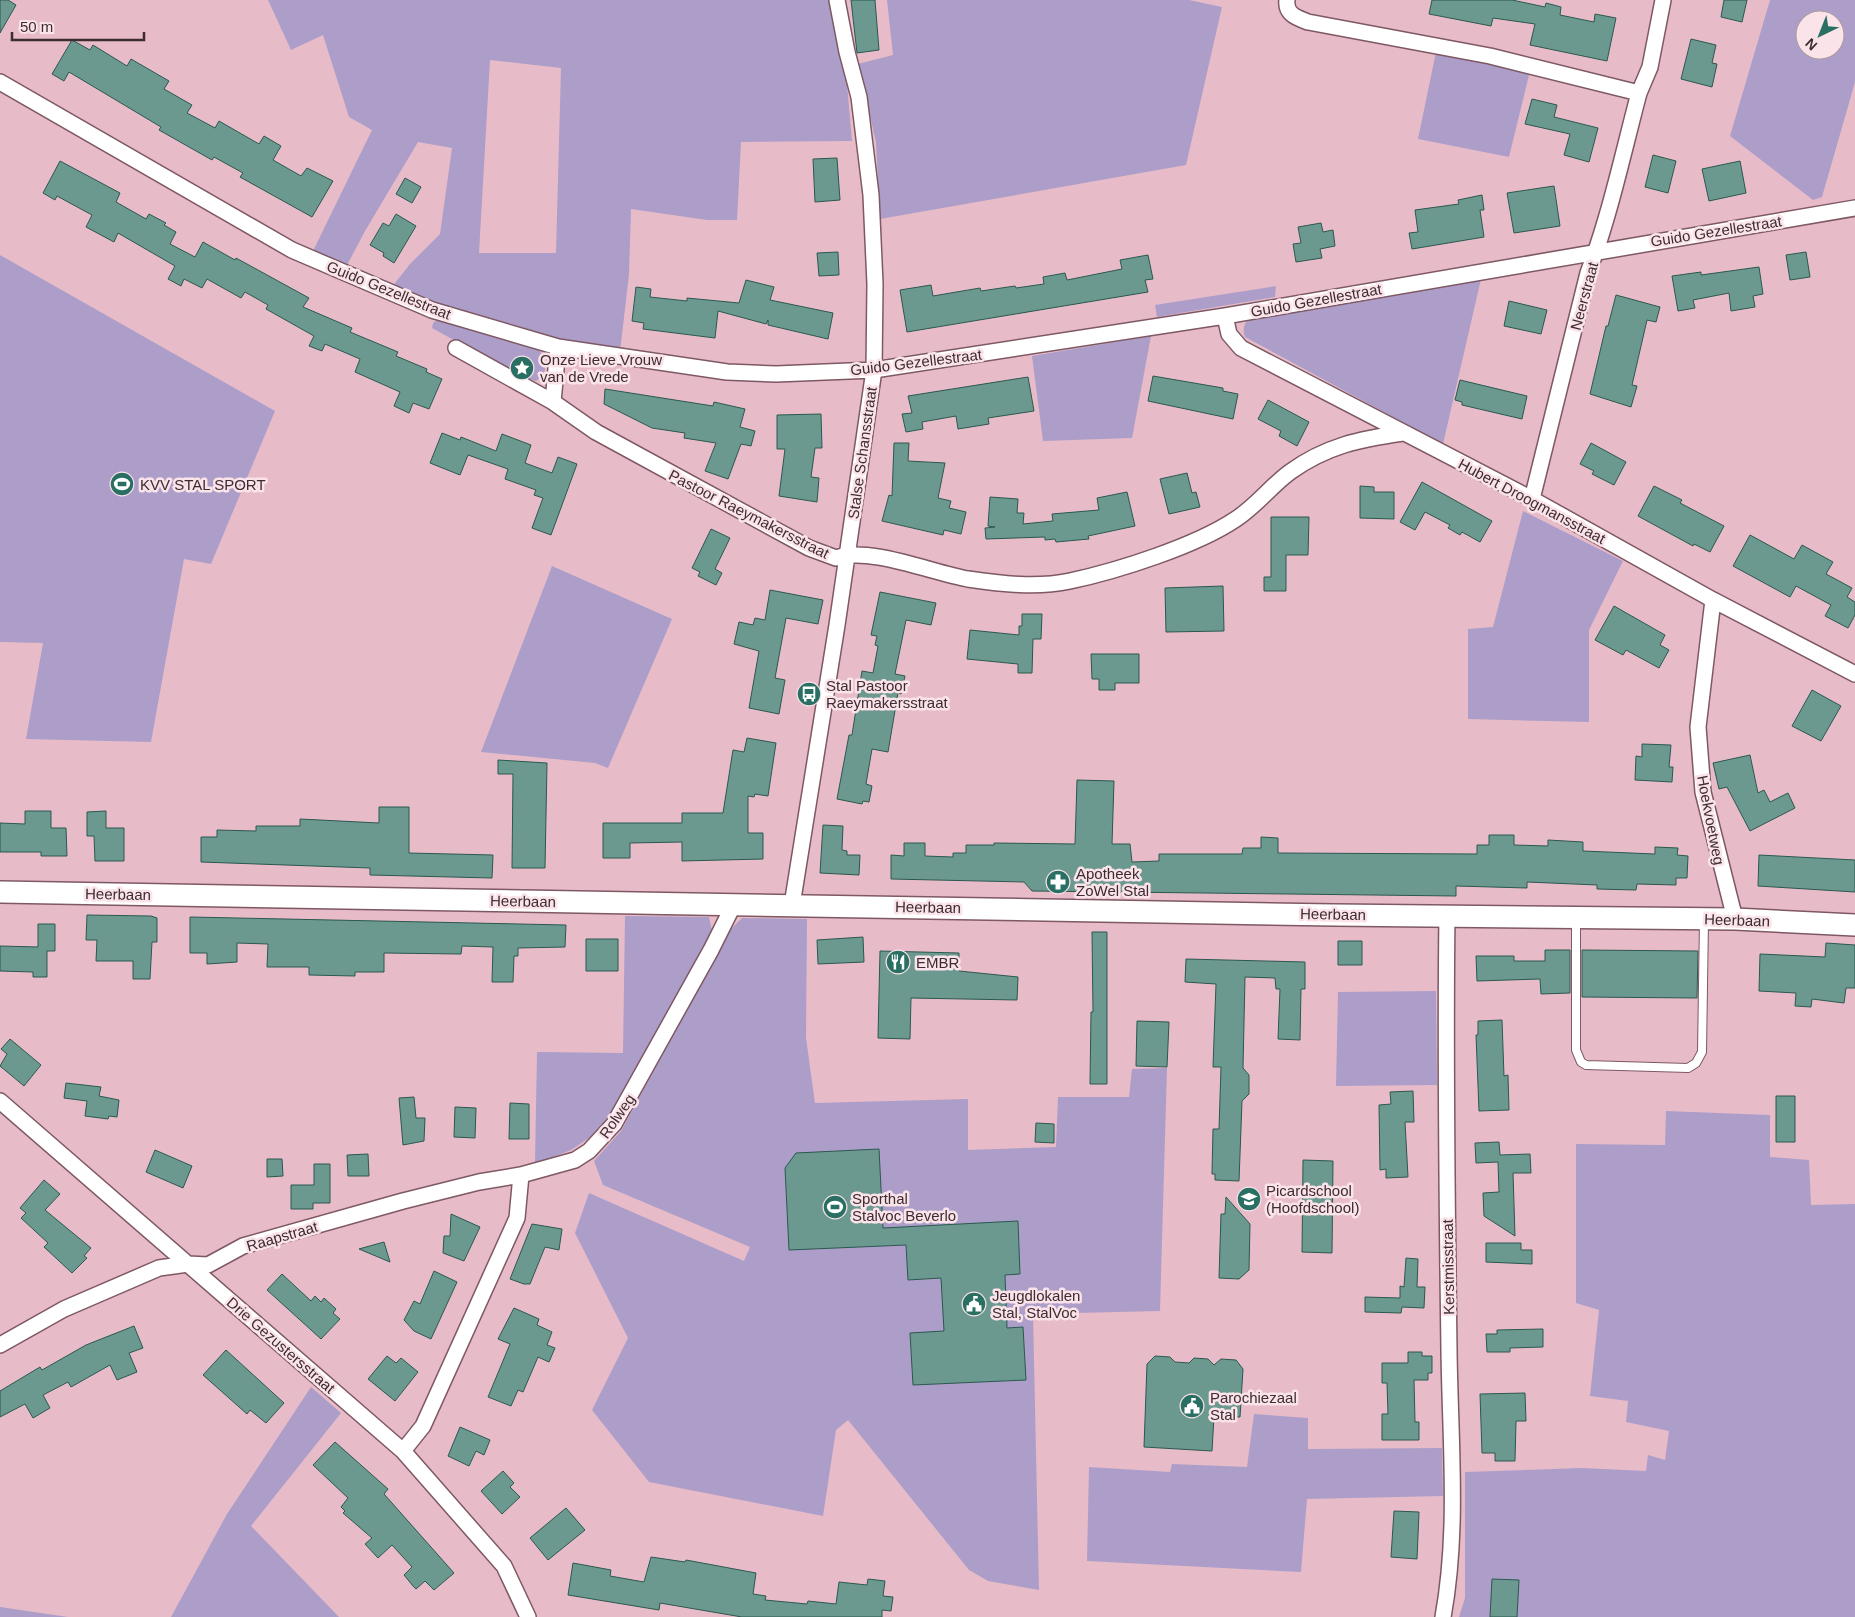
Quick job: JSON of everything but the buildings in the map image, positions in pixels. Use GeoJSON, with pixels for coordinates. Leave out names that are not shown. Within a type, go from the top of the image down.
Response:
{"type":"FeatureCollection","features":[{"type":"Feature","properties":{"kind":"street","name":"Stalse Schansstraat"},"geometry":{"type":"LineString","coordinates":[[792,905],[848,553],[874,370],[875,284],[871,195],[859,97],[847,52],[837,0]]}},
{"type":"Feature","properties":{"kind":"street"},"geometry":{"type":"LineString","coordinates":[[1287,0],[1286,6],[1290,12],[1308,22],[1490,56],[1639,93]]}},
{"type":"Feature","properties":{"kind":"street","name":"Neerstraat"},"geometry":{"type":"LineString","coordinates":[[1532,500],[1588,273],[1596,251],[1639,93],[1650,67],[1663,0]]}},
{"type":"Feature","properties":{"kind":"street","name":"Guido Gezellestraat"},"geometry":{"type":"LineString","coordinates":[[0,82],[292,250],[432,310],[558,347],[727,372],[776,374],[874,370],[1225,316],[1855,208]]}},
{"type":"Feature","properties":{"kind":"street","name":"Hubert Droogmansstraat"},"geometry":{"type":"LineString","coordinates":[[1225,316],[1228,334],[1241,348],[1532,500],[1714,600],[1855,674]]}},
{"type":"Feature","properties":{"kind":"street"},"geometry":{"type":"LineString","coordinates":[[553,402],[558,347]]}},
{"type":"Feature","properties":{"kind":"street","name":"Pastoor Raeymakersstraat"},"geometry":{"type":"LineString","coordinates":[[456,348],[553,402],[596,432],[809,548],[836,558],[848,553],[968,578],[1034,586],[1069,582],[1193,542],[1236,519],[1291,472],[1328,451],[1356,440],[1403,433]]}},
{"type":"Feature","properties":{"kind":"street","name":"Hoekvoetweg"},"geometry":{"type":"LineString","coordinates":[[1714,600],[1698,727],[1703,792],[1735,919]]}},
{"type":"Feature","properties":{"kind":"street","name":"Heerbaan"},"geometry":{"type":"LineString","coordinates":[[0,892],[1448,916],[1704,918],[1855,925]]}},
{"type":"Feature","properties":{"kind":"street","name":"Rolweg"},"geometry":{"type":"LineString","coordinates":[[521,1175],[575,1160],[602,1140],[614,1124],[697,976],[734,904]]}},
{"type":"Feature","properties":{"kind":"street","name":"Kerstmisstraat"},"geometry":{"type":"LineString","coordinates":[[1443,1617],[1448,1588],[1451,1530],[1447,1250],[1448,916]]}},
{"type":"Feature","properties":{"kind":"street","name":"Drie Gezustersstraat"},"geometry":{"type":"LineString","coordinates":[[0,1101],[403,1451],[504,1566],[528,1617]]}},
{"type":"Feature","properties":{"kind":"street"},"geometry":{"type":"LineString","coordinates":[[403,1451],[423,1426],[516,1218],[521,1175]]}},
{"type":"Feature","properties":{"kind":"street","name":"Raapstraat"},"geometry":{"type":"LineString","coordinates":[[0,1345],[64,1309],[159,1268],[188,1264],[208,1265],[243,1246],[403,1201],[479,1182],[521,1175]]}},
{"type":"Feature","properties":{"kind":"lane"},"geometry":{"type":"LineString","coordinates":[[1576,917],[1576,1050],[1581,1062],[1586,1065],[1688,1068],[1696,1062],[1702,1052],[1704,918]]}},
{"type":"Feature","properties":{"kind":"shaded area"},"geometry":{"type":"Polygon","coordinates":[[[268,0],[831,0],[846,73],[852,141],[741,142],[737,220],[707,220],[631,209],[629,274],[620,352],[504,325],[448,308],[392,287],[410,264],[440,234],[452,148],[418,142],[365,231],[346,267],[313,251],[372,130],[349,117],[323,35],[291,50],[268,0]],[[490,60],[479,253],[556,253],[561,68],[490,60]]]}},
{"type":"Feature","properties":{"kind":"shaded area"},"geometry":{"type":"Polygon","coordinates":[[[887,0],[1189,0],[1222,7],[1186,165],[880,219],[876,142],[858,64],[893,55],[887,0]]]}},
{"type":"Feature","properties":{"kind":"shaded area"},"geometry":{"type":"Polygon","coordinates":[[[1770,0],[1855,0],[1855,82],[1822,197],[1813,200],[1730,136],[1770,0]]]}},
{"type":"Feature","properties":{"kind":"shaded area"},"geometry":{"type":"Polygon","coordinates":[[[1436,52],[1530,71],[1509,157],[1418,139],[1436,52]]]}},
{"type":"Feature","properties":{"kind":"shaded area","name":"KVV STAL SPORT"},"geometry":{"type":"Polygon","coordinates":[[[0,255],[275,411],[211,564],[184,559],[151,742],[26,739],[43,643],[0,642],[0,255]]]}},
{"type":"Feature","properties":{"kind":"shaded area"},"geometry":{"type":"Polygon","coordinates":[[[1481,279],[1443,444],[1245,337],[1244,334],[1244,326],[1250,317],[1481,279]]]}},
{"type":"Feature","properties":{"kind":"shaded area"},"geometry":{"type":"Polygon","coordinates":[[[1276,286],[1275,297],[1157,317],[1155,305],[1276,286]]]}},
{"type":"Feature","properties":{"kind":"shaded area"},"geometry":{"type":"Polygon","coordinates":[[[437,320],[538,349],[545,361],[544,375],[536,381],[521,377],[432,328],[433,323],[437,320]]]}},
{"type":"Feature","properties":{"kind":"shaded area"},"geometry":{"type":"Polygon","coordinates":[[[1151,336],[1132,438],[1043,441],[1032,356],[1151,336]]]}},
{"type":"Feature","properties":{"kind":"shaded area"},"geometry":{"type":"Polygon","coordinates":[[[1523,511],[1623,561],[1589,630],[1589,722],[1468,719],[1468,629],[1493,627],[1523,511]]]}},
{"type":"Feature","properties":{"kind":"shaded area"},"geometry":{"type":"Polygon","coordinates":[[[552,566],[672,619],[608,768],[595,763],[481,752],[552,566]]]}},
{"type":"Feature","properties":{"kind":"shaded area"},"geometry":{"type":"Polygon","coordinates":[[[625,916],[709,917],[712,931],[630,1083],[605,1122],[589,1138],[571,1150],[535,1164],[537,1052],[623,1053],[625,916]]]}},
{"type":"Feature","properties":{"kind":"shaded area"},"geometry":{"type":"Polygon","coordinates":[[[742,918],[807,919],[806,1038],[815,1103],[968,1099],[968,1150],[1056,1147],[1058,1097],[1129,1097],[1132,1069],[1167,1068],[1160,1311],[1033,1314],[1039,1590],[988,1581],[969,1570],[848,1420],[836,1430],[823,1516],[649,1482],[592,1410],[628,1338],[575,1233],[589,1193],[744,1261],[750,1247],[603,1185],[594,1161],[621,1131],[731,929],[742,918]]]}},
{"type":"Feature","properties":{"kind":"shaded area"},"geometry":{"type":"Polygon","coordinates":[[[1436,991],[1437,1085],[1336,1086],[1338,992],[1436,991]]]}},
{"type":"Feature","properties":{"kind":"shaded area"},"geometry":{"type":"Polygon","coordinates":[[[1666,1111],[1770,1115],[1770,1157],[1809,1160],[1811,1205],[1855,1204],[1855,1617],[1459,1617],[1465,1598],[1465,1472],[1582,1468],[1646,1471],[1648,1455],[1665,1460],[1669,1431],[1626,1422],[1628,1401],[1590,1396],[1599,1310],[1576,1303],[1576,1144],[1665,1145],[1666,1111]]]}},
{"type":"Feature","properties":{"kind":"shaded area"},"geometry":{"type":"Polygon","coordinates":[[[311,1387],[341,1413],[251,1526],[339,1617],[171,1617],[227,1514],[311,1387]]]}},
{"type":"Feature","properties":{"kind":"shaded area"},"geometry":{"type":"Polygon","coordinates":[[[1254,1414],[1308,1418],[1308,1449],[1442,1448],[1443,1496],[1307,1499],[1301,1572],[1087,1561],[1089,1467],[1170,1472],[1172,1464],[1247,1467],[1254,1414]]]}},
{"type":"Feature","properties":{"kind":"shaded area"},"geometry":{"type":"Polygon","coordinates":[[[0,1607],[68,1617],[0,1617],[0,1607]]]}},
{"type":"Feature","properties":{"kind":"place","name":"Onze Lieve Vrouw van de Vrede"},"geometry":{"type":"Point","coordinates":[522,368]}},
{"type":"Feature","properties":{"kind":"place","name":"KVV STAL SPORT"},"geometry":{"type":"Point","coordinates":[122,484]}},
{"type":"Feature","properties":{"kind":"place","name":"Stal Pastoor Raeymakersstraat"},"geometry":{"type":"Point","coordinates":[809,694]}},
{"type":"Feature","properties":{"kind":"place","name":"Apotheek ZoWel Stal"},"geometry":{"type":"Point","coordinates":[1058,882]}},
{"type":"Feature","properties":{"kind":"place","name":"EMBR"},"geometry":{"type":"Point","coordinates":[898,962]}},
{"type":"Feature","properties":{"kind":"place","name":"Picardschool (Hoofdschool)"},"geometry":{"type":"Point","coordinates":[1249,1199]}},
{"type":"Feature","properties":{"kind":"place","name":"Sporthal Stalvoc Beverlo"},"geometry":{"type":"Point","coordinates":[835,1207]}},
{"type":"Feature","properties":{"kind":"place","name":"Jeugdlokalen Stal, StalVoc"},"geometry":{"type":"Point","coordinates":[974,1304]}},
{"type":"Feature","properties":{"kind":"place","name":"Parochiezaal Stal"},"geometry":{"type":"Point","coordinates":[1192,1406]}}]}
